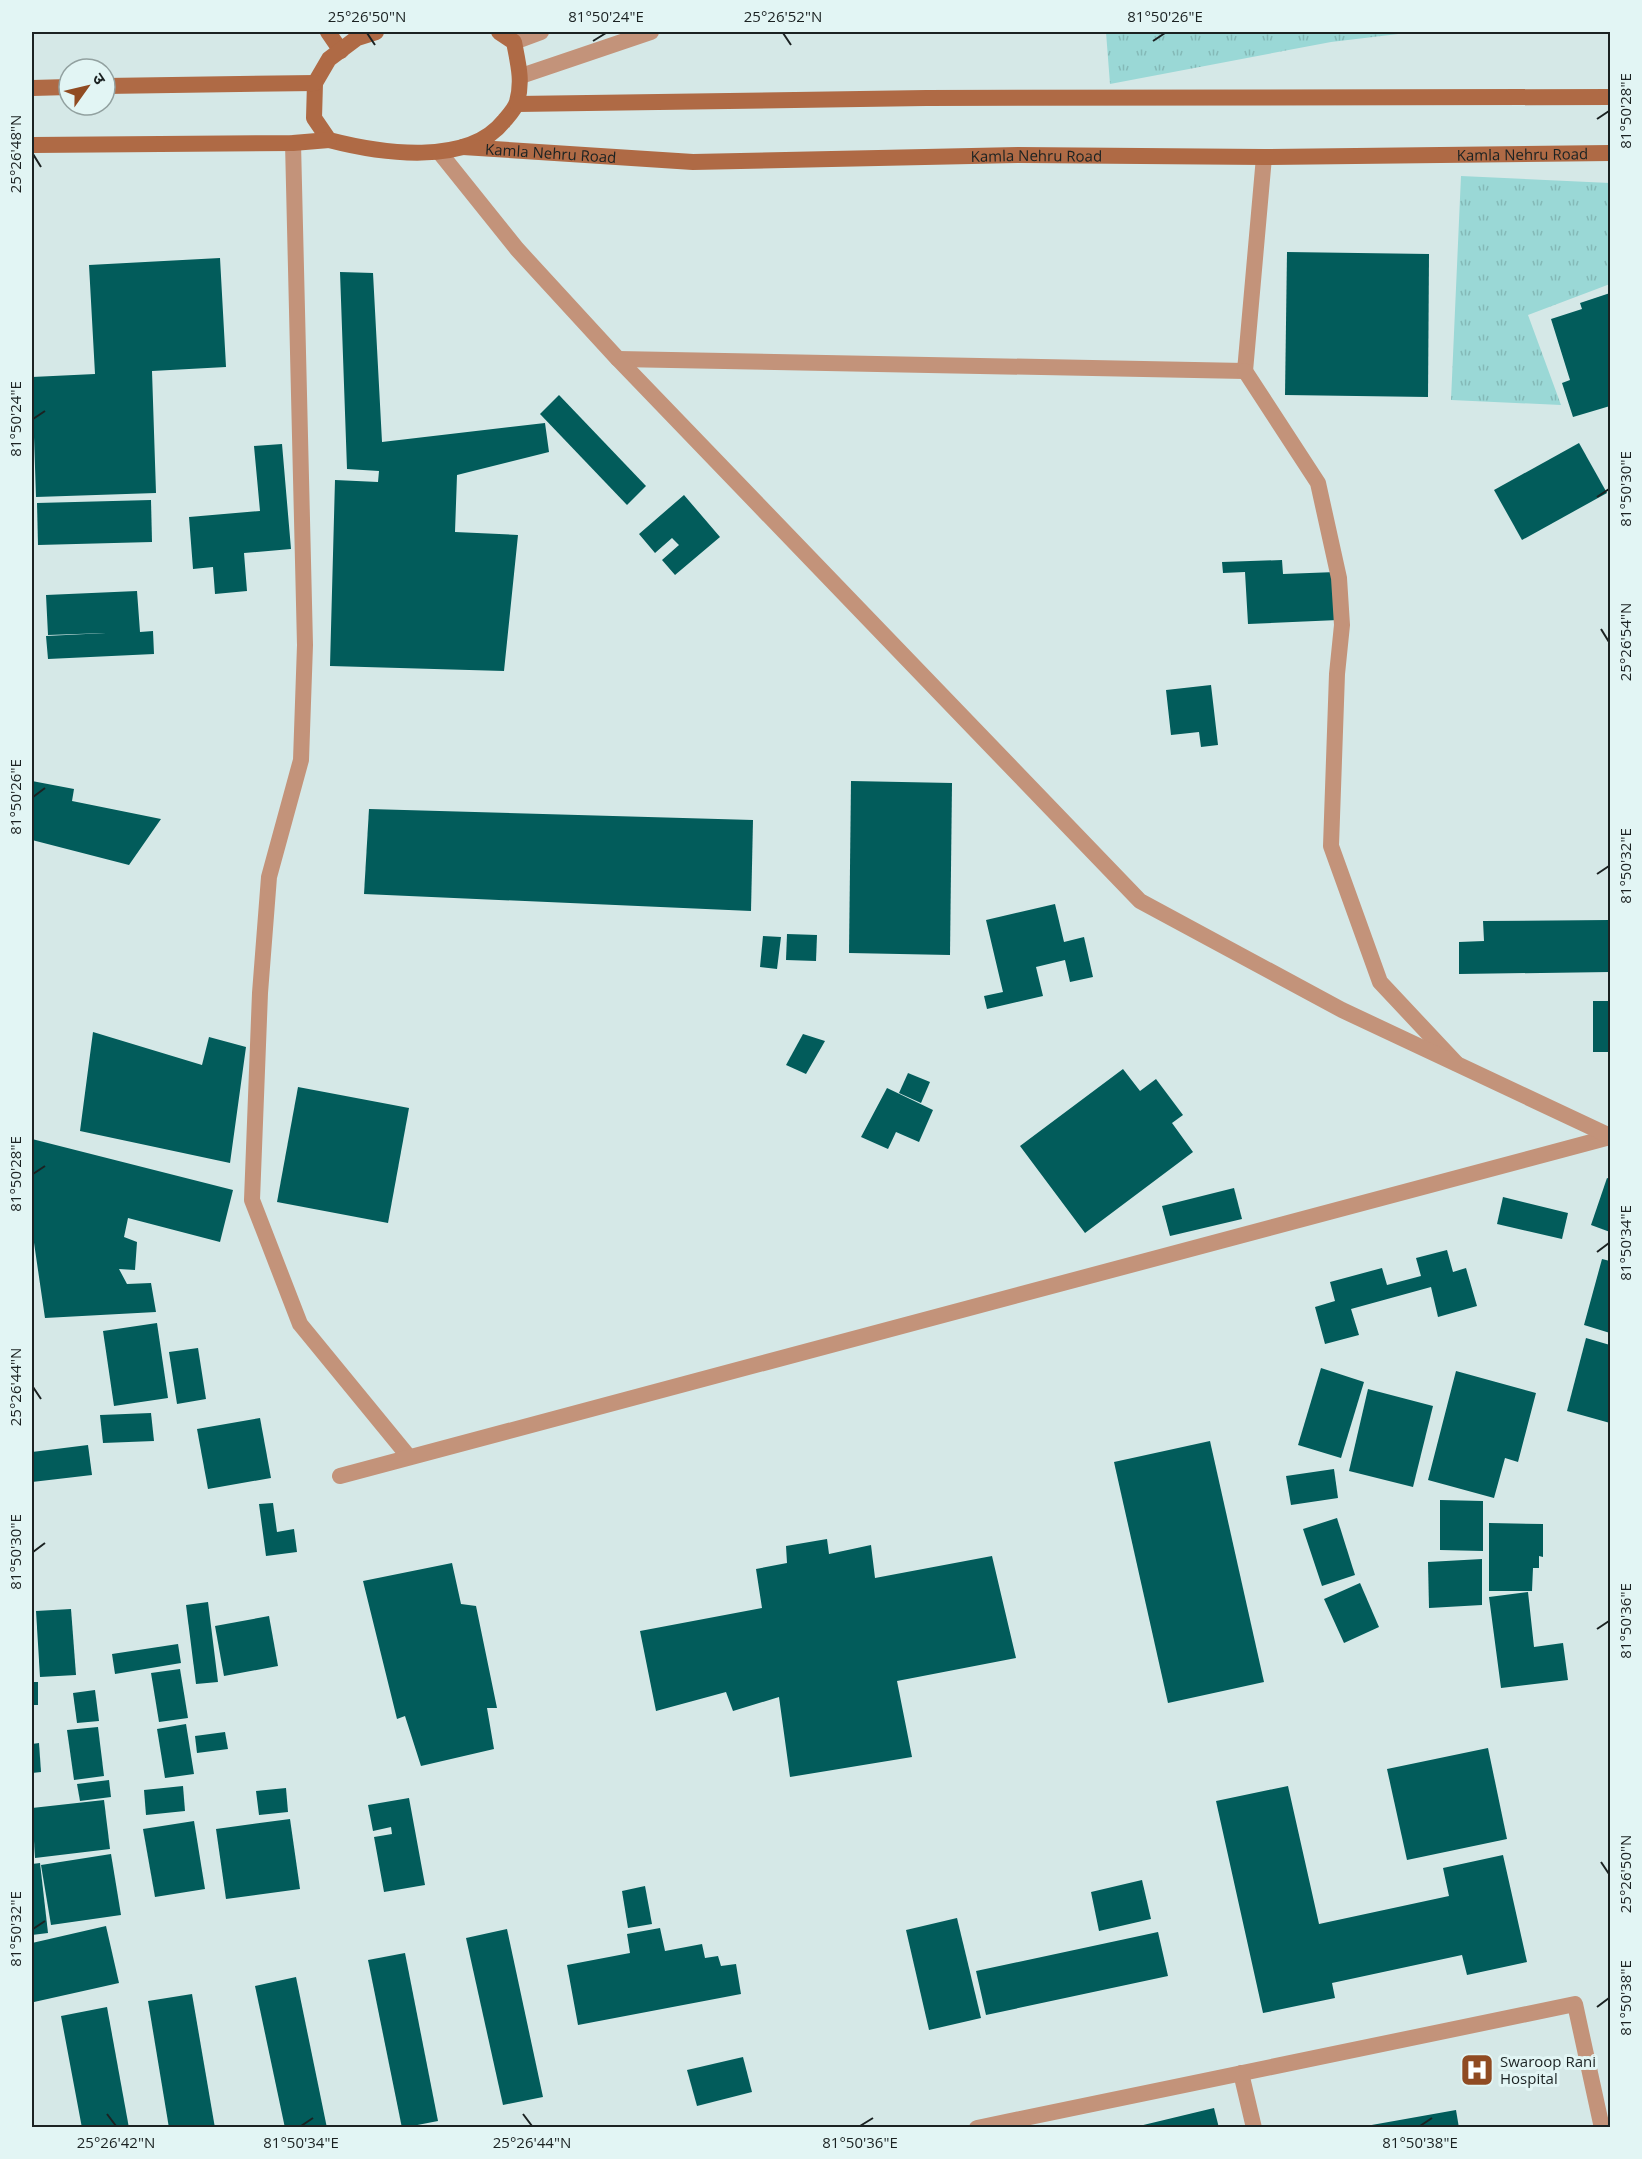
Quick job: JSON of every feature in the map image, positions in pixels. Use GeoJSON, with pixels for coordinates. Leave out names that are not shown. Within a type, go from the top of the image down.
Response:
{"type":"FeatureCollection","features":[{"type":"Feature","properties":{"kind":"main road"},"geometry":{"type":"LineString","coordinates":[[328,32],[341,51]]}},
{"type":"Feature","properties":{"kind":"main road"},"geometry":{"type":"LineString","coordinates":[[329,141],[314,118],[315,83],[328,60],[357,38],[376,32]]}},
{"type":"Feature","properties":{"kind":"main road"},"geometry":{"type":"LineString","coordinates":[[32,145],[329,141],[352,146],[440,153],[463,147],[497,130],[517,104],[521,76],[514,42],[500,32]]}},
{"type":"Feature","properties":{"kind":"main road"},"geometry":{"type":"LineString","coordinates":[[117,86],[315,83]]}},
{"type":"Feature","properties":{"kind":"main road"},"geometry":{"type":"LineString","coordinates":[[32,88],[57,87]]}},
{"type":"Feature","properties":{"kind":"main road"},"geometry":{"type":"LineString","coordinates":[[517,104],[926,98],[1611,97]]}},
{"type":"Feature","properties":{"kind":"main road","name":"Kamla Nehru Road"},"geometry":{"type":"LineString","coordinates":[[463,147],[693,162],[1018,155],[1264,157],[1611,153]]}},
{"type":"Feature","properties":{"kind":"street"},"geometry":{"type":"LineString","coordinates":[[514,42],[541,32]]}},
{"type":"Feature","properties":{"kind":"street"},"geometry":{"type":"LineString","coordinates":[[521,76],[651,32]]}},
{"type":"Feature","properties":{"kind":"street"},"geometry":{"type":"LineString","coordinates":[[293,143],[304,645],[301,760],[269,877],[260,993],[252,1200],[300,1324],[409,1457]]}},
{"type":"Feature","properties":{"kind":"street"},"geometry":{"type":"LineString","coordinates":[[440,153],[517,249],[618,359],[1140,901],[1342,1010],[1611,1136]]}},
{"type":"Feature","properties":{"kind":"street"},"geometry":{"type":"LineString","coordinates":[[1264,157],[1245,371],[1318,483],[1339,578],[1342,625],[1337,674],[1331,846],[1380,982],[1456,1064]]}},
{"type":"Feature","properties":{"kind":"street"},"geometry":{"type":"LineString","coordinates":[[618,359],[1245,371]]}},
{"type":"Feature","properties":{"kind":"street"},"geometry":{"type":"LineString","coordinates":[[340,1476],[1611,1136]]}},
{"type":"Feature","properties":{"kind":"street"},"geometry":{"type":"LineString","coordinates":[[977,2127],[1575,2004],[1602,2127]]}},
{"type":"Feature","properties":{"kind":"street"},"geometry":{"type":"LineString","coordinates":[[1241,2073],[1254,2127]]}},
{"type":"Feature","properties":{"kind":"green space"},"geometry":{"type":"Polygon","coordinates":[[[1106,32],[1415,32],[1331,42],[1110,84],[1106,32]]]}},
{"type":"Feature","properties":{"kind":"green space"},"geometry":{"type":"Polygon","coordinates":[[[1462,32],[1610,32],[1610,34],[1472,33],[1462,32]]]}},
{"type":"Feature","properties":{"kind":"green space"},"geometry":{"type":"Polygon","coordinates":[[[1461,176],[1610,183],[1610,284],[1528,315],[1561,405],[1451,400],[1461,176]]]}},
{"type":"Feature","properties":{"kind":"building"},"geometry":{"type":"Polygon","coordinates":[[[1287,252],[1429,254],[1428,397],[1285,395],[1287,252]]]}},
{"type":"Feature","properties":{"kind":"building"},"geometry":{"type":"Polygon","coordinates":[[[220,258],[226,367],[152,371],[156,493],[36,497],[32,377],[95,374],[89,265],[220,258]]]}},
{"type":"Feature","properties":{"kind":"building"},"geometry":{"type":"Polygon","coordinates":[[[340,272],[373,273],[382,442],[545,423],[549,452],[457,475],[455,532],[518,535],[504,671],[330,666],[335,480],[378,482],[379,471],[347,469],[340,272]]]}},
{"type":"Feature","properties":{"kind":"building"},"geometry":{"type":"Polygon","coordinates":[[[1610,293],[1610,406],[1573,417],[1562,383],[1570,380],[1551,319],[1582,309],[1580,303],[1610,293]]]}},
{"type":"Feature","properties":{"kind":"building"},"geometry":{"type":"Polygon","coordinates":[[[559,395],[646,486],[627,505],[540,414],[559,395]]]}},
{"type":"Feature","properties":{"kind":"building"},"geometry":{"type":"Polygon","coordinates":[[[1579,443],[1607,493],[1522,540],[1494,490],[1579,443]]]}},
{"type":"Feature","properties":{"kind":"building"},"geometry":{"type":"Polygon","coordinates":[[[282,444],[291,549],[244,553],[247,591],[215,594],[213,567],[193,569],[189,517],[260,511],[254,446],[282,444]]]}},
{"type":"Feature","properties":{"kind":"building"},"geometry":{"type":"Polygon","coordinates":[[[684,495],[720,537],[675,575],[662,560],[679,545],[672,538],[655,553],[639,534],[684,495]]]}},
{"type":"Feature","properties":{"kind":"building"},"geometry":{"type":"Polygon","coordinates":[[[151,500],[152,542],[38,545],[37,503],[151,500]]]}},
{"type":"Feature","properties":{"kind":"building"},"geometry":{"type":"Polygon","coordinates":[[[1282,560],[1283,574],[1336,572],[1338,620],[1248,624],[1245,572],[1223,573],[1222,562],[1282,560]]]}},
{"type":"Feature","properties":{"kind":"building"},"geometry":{"type":"Polygon","coordinates":[[[137,591],[140,632],[153,631],[154,654],[48,659],[46,636],[106,633],[48,635],[46,595],[137,591]]]}},
{"type":"Feature","properties":{"kind":"building"},"geometry":{"type":"Polygon","coordinates":[[[1211,685],[1218,745],[1201,747],[1199,732],[1171,735],[1166,690],[1211,685]]]}},
{"type":"Feature","properties":{"kind":"building"},"geometry":{"type":"Polygon","coordinates":[[[32,781],[74,789],[72,801],[161,819],[129,865],[32,840],[32,781]]]}},
{"type":"Feature","properties":{"kind":"building"},"geometry":{"type":"Polygon","coordinates":[[[851,781],[952,783],[950,955],[849,953],[851,781]]]}},
{"type":"Feature","properties":{"kind":"building"},"geometry":{"type":"Polygon","coordinates":[[[369,809],[753,820],[751,911],[364,894],[369,809]]]}},
{"type":"Feature","properties":{"kind":"building"},"geometry":{"type":"Polygon","coordinates":[[[1055,904],[1064,942],[1084,937],[1093,977],[1070,982],[1065,960],[1036,967],[1043,996],[987,1009],[984,996],[1003,992],[986,920],[1055,904]]]}},
{"type":"Feature","properties":{"kind":"building"},"geometry":{"type":"Polygon","coordinates":[[[1610,920],[1610,972],[1459,974],[1459,942],[1484,941],[1483,921],[1610,920]]]}},
{"type":"Feature","properties":{"kind":"building"},"geometry":{"type":"Polygon","coordinates":[[[787,934],[817,935],[816,961],[786,960],[787,934]]]}},
{"type":"Feature","properties":{"kind":"building"},"geometry":{"type":"Polygon","coordinates":[[[763,936],[781,937],[777,969],[760,967],[763,936]]]}},
{"type":"Feature","properties":{"kind":"building"},"geometry":{"type":"Polygon","coordinates":[[[1593,1001],[1610,1001],[1610,1052],[1593,1052],[1593,1001]]]}},
{"type":"Feature","properties":{"kind":"building"},"geometry":{"type":"Polygon","coordinates":[[[93,1032],[202,1065],[209,1037],[246,1047],[230,1163],[80,1131],[93,1032]]]}},
{"type":"Feature","properties":{"kind":"building"},"geometry":{"type":"Polygon","coordinates":[[[803,1034],[825,1041],[806,1074],[786,1065],[803,1034]]]}},
{"type":"Feature","properties":{"kind":"building"},"geometry":{"type":"Polygon","coordinates":[[[1123,1069],[1140,1091],[1156,1079],[1183,1115],[1172,1123],[1193,1152],[1085,1233],[1020,1146],[1123,1069]]]}},
{"type":"Feature","properties":{"kind":"building"},"geometry":{"type":"Polygon","coordinates":[[[908,1073],[930,1082],[921,1103],[899,1093],[908,1073]]]}},
{"type":"Feature","properties":{"kind":"building"},"geometry":{"type":"Polygon","coordinates":[[[298,1087],[409,1108],[388,1223],[277,1202],[298,1087]]]}},
{"type":"Feature","properties":{"kind":"building"},"geometry":{"type":"Polygon","coordinates":[[[887,1088],[933,1110],[919,1142],[896,1132],[888,1149],[861,1137],[887,1088]]]}},
{"type":"Feature","properties":{"kind":"building"},"geometry":{"type":"Polygon","coordinates":[[[32,1139],[233,1190],[220,1242],[128,1218],[124,1237],[137,1242],[135,1270],[119,1269],[127,1284],[151,1283],[156,1312],[45,1318],[32,1229],[32,1139]]]}},
{"type":"Feature","properties":{"kind":"building"},"geometry":{"type":"Polygon","coordinates":[[[1607,1178],[1610,1179],[1610,1232],[1591,1225],[1607,1178]]]}},
{"type":"Feature","properties":{"kind":"building"},"geometry":{"type":"Polygon","coordinates":[[[1234,1188],[1242,1219],[1170,1236],[1162,1206],[1234,1188]]]}},
{"type":"Feature","properties":{"kind":"building"},"geometry":{"type":"Polygon","coordinates":[[[1503,1197],[1568,1213],[1562,1239],[1497,1224],[1503,1197]]]}},
{"type":"Feature","properties":{"kind":"building"},"geometry":{"type":"Polygon","coordinates":[[[1447,1250],[1453,1272],[1466,1268],[1477,1306],[1438,1317],[1431,1287],[1351,1309],[1359,1335],[1325,1344],[1315,1307],[1335,1301],[1330,1282],[1382,1268],[1387,1285],[1421,1276],[1416,1258],[1447,1250]]]}},
{"type":"Feature","properties":{"kind":"building"},"geometry":{"type":"Polygon","coordinates":[[[1602,1259],[1610,1261],[1610,1333],[1584,1325],[1602,1259]]]}},
{"type":"Feature","properties":{"kind":"building"},"geometry":{"type":"Polygon","coordinates":[[[157,1323],[168,1398],[114,1406],[103,1331],[157,1323]]]}},
{"type":"Feature","properties":{"kind":"building"},"geometry":{"type":"Polygon","coordinates":[[[1586,1338],[1610,1345],[1610,1423],[1567,1411],[1586,1338]]]}},
{"type":"Feature","properties":{"kind":"building"},"geometry":{"type":"Polygon","coordinates":[[[198,1348],[206,1399],[177,1404],[169,1352],[198,1348]]]}},
{"type":"Feature","properties":{"kind":"building"},"geometry":{"type":"Polygon","coordinates":[[[1321,1368],[1364,1382],[1341,1458],[1298,1445],[1321,1368]]]}},
{"type":"Feature","properties":{"kind":"building"},"geometry":{"type":"Polygon","coordinates":[[[1456,1371],[1536,1393],[1518,1462],[1505,1458],[1494,1498],[1428,1480],[1456,1371]]]}},
{"type":"Feature","properties":{"kind":"building"},"geometry":{"type":"Polygon","coordinates":[[[1368,1389],[1433,1406],[1413,1487],[1349,1471],[1368,1389]]]}},
{"type":"Feature","properties":{"kind":"building"},"geometry":{"type":"Polygon","coordinates":[[[151,1413],[154,1441],[103,1443],[100,1415],[151,1413]]]}},
{"type":"Feature","properties":{"kind":"building"},"geometry":{"type":"Polygon","coordinates":[[[260,1418],[271,1478],[208,1489],[197,1429],[260,1418]]]}},
{"type":"Feature","properties":{"kind":"building"},"geometry":{"type":"Polygon","coordinates":[[[1210,1441],[1264,1682],[1168,1703],[1114,1462],[1210,1441]]]}},
{"type":"Feature","properties":{"kind":"building"},"geometry":{"type":"Polygon","coordinates":[[[88,1445],[92,1475],[32,1482],[32,1452],[88,1445]]]}},
{"type":"Feature","properties":{"kind":"building"},"geometry":{"type":"Polygon","coordinates":[[[1334,1469],[1338,1498],[1291,1505],[1286,1476],[1334,1469]]]}},
{"type":"Feature","properties":{"kind":"building"},"geometry":{"type":"Polygon","coordinates":[[[1440,1500],[1483,1501],[1483,1551],[1440,1550],[1440,1500]]]}},
{"type":"Feature","properties":{"kind":"building"},"geometry":{"type":"Polygon","coordinates":[[[273,1503],[277,1532],[294,1529],[297,1552],[266,1556],[259,1504],[273,1503]]]}},
{"type":"Feature","properties":{"kind":"building"},"geometry":{"type":"Polygon","coordinates":[[[1337,1518],[1355,1575],[1322,1586],[1303,1529],[1337,1518]]]}},
{"type":"Feature","properties":{"kind":"building"},"geometry":{"type":"Polygon","coordinates":[[[1489,1523],[1543,1524],[1543,1557],[1539,1556],[1539,1568],[1533,1568],[1532,1591],[1489,1591],[1489,1523]]]}},
{"type":"Feature","properties":{"kind":"building"},"geometry":{"type":"Polygon","coordinates":[[[827,1539],[829,1554],[871,1545],[875,1578],[992,1556],[1016,1658],[897,1681],[912,1757],[790,1777],[779,1697],[733,1711],[726,1692],[656,1711],[640,1631],[762,1608],[756,1569],[787,1563],[786,1546],[827,1539]]]}},
{"type":"Feature","properties":{"kind":"building"},"geometry":{"type":"Polygon","coordinates":[[[1482,1559],[1482,1605],[1429,1608],[1428,1562],[1482,1559]]]}},
{"type":"Feature","properties":{"kind":"building"},"geometry":{"type":"Polygon","coordinates":[[[452,1563],[461,1604],[476,1606],[497,1708],[487,1708],[494,1749],[421,1766],[405,1716],[397,1719],[363,1581],[452,1563]]]}},
{"type":"Feature","properties":{"kind":"building"},"geometry":{"type":"Polygon","coordinates":[[[1360,1583],[1379,1627],[1344,1643],[1324,1599],[1360,1583]]]}},
{"type":"Feature","properties":{"kind":"building"},"geometry":{"type":"Polygon","coordinates":[[[1528,1592],[1534,1647],[1563,1643],[1568,1680],[1501,1688],[1489,1597],[1528,1592]]]}},
{"type":"Feature","properties":{"kind":"building"},"geometry":{"type":"Polygon","coordinates":[[[208,1602],[218,1682],[196,1684],[186,1605],[208,1602]]]}},
{"type":"Feature","properties":{"kind":"building"},"geometry":{"type":"Polygon","coordinates":[[[71,1609],[76,1675],[40,1677],[36,1611],[71,1609]]]}},
{"type":"Feature","properties":{"kind":"building"},"geometry":{"type":"Polygon","coordinates":[[[269,1616],[278,1666],[224,1676],[215,1626],[269,1616]]]}},
{"type":"Feature","properties":{"kind":"building"},"geometry":{"type":"Polygon","coordinates":[[[178,1644],[181,1663],[115,1674],[112,1654],[178,1644]]]}},
{"type":"Feature","properties":{"kind":"building"},"geometry":{"type":"Polygon","coordinates":[[[180,1669],[188,1718],[159,1722],[151,1673],[180,1669]]]}},
{"type":"Feature","properties":{"kind":"building"},"geometry":{"type":"Polygon","coordinates":[[[32,1682],[38,1682],[38,1705],[32,1705],[32,1682]]]}},
{"type":"Feature","properties":{"kind":"building"},"geometry":{"type":"Polygon","coordinates":[[[95,1690],[99,1721],[77,1723],[73,1693],[95,1690]]]}},
{"type":"Feature","properties":{"kind":"building"},"geometry":{"type":"Polygon","coordinates":[[[186,1724],[194,1774],[165,1778],[157,1729],[186,1724]]]}},
{"type":"Feature","properties":{"kind":"building"},"geometry":{"type":"Polygon","coordinates":[[[98,1727],[104,1776],[74,1780],[67,1730],[98,1727]]]}},
{"type":"Feature","properties":{"kind":"building"},"geometry":{"type":"Polygon","coordinates":[[[225,1732],[228,1749],[197,1753],[195,1736],[225,1732]]]}},
{"type":"Feature","properties":{"kind":"building"},"geometry":{"type":"Polygon","coordinates":[[[39,1743],[41,1772],[32,1773],[32,1744],[39,1743]]]}},
{"type":"Feature","properties":{"kind":"building"},"geometry":{"type":"Polygon","coordinates":[[[1488,1748],[1507,1839],[1407,1860],[1387,1769],[1488,1748]]]}},
{"type":"Feature","properties":{"kind":"building"},"geometry":{"type":"Polygon","coordinates":[[[109,1780],[111,1797],[80,1801],[77,1784],[109,1780]]]}},
{"type":"Feature","properties":{"kind":"building"},"geometry":{"type":"Polygon","coordinates":[[[183,1786],[185,1811],[146,1815],[144,1790],[183,1786]]]}},
{"type":"Feature","properties":{"kind":"building"},"geometry":{"type":"Polygon","coordinates":[[[1288,1786],[1319,1924],[1449,1896],[1443,1868],[1503,1855],[1527,1962],[1467,1975],[1462,1955],[1332,1983],[1335,1998],[1263,2013],[1216,1801],[1288,1786]]]}},
{"type":"Feature","properties":{"kind":"building"},"geometry":{"type":"Polygon","coordinates":[[[286,1788],[288,1812],[259,1815],[256,1791],[286,1788]]]}},
{"type":"Feature","properties":{"kind":"building"},"geometry":{"type":"Polygon","coordinates":[[[409,1798],[425,1885],[384,1892],[374,1837],[392,1834],[391,1827],[373,1831],[368,1805],[409,1798]]]}},
{"type":"Feature","properties":{"kind":"building"},"geometry":{"type":"Polygon","coordinates":[[[104,1800],[110,1849],[35,1858],[32,1808],[104,1800]]]}},
{"type":"Feature","properties":{"kind":"building"},"geometry":{"type":"Polygon","coordinates":[[[290,1819],[300,1889],[226,1899],[216,1829],[290,1819]]]}},
{"type":"Feature","properties":{"kind":"building"},"geometry":{"type":"Polygon","coordinates":[[[194,1821],[205,1889],[155,1897],[143,1829],[194,1821]]]}},
{"type":"Feature","properties":{"kind":"building"},"geometry":{"type":"Polygon","coordinates":[[[111,1854],[121,1915],[51,1925],[41,1865],[111,1854]]]}},
{"type":"Feature","properties":{"kind":"building"},"geometry":{"type":"Polygon","coordinates":[[[40,1863],[48,1933],[32,1935],[32,1864],[40,1863]]]}},
{"type":"Feature","properties":{"kind":"building"},"geometry":{"type":"Polygon","coordinates":[[[1142,1880],[1151,1919],[1099,1931],[1091,1892],[1142,1880]]]}},
{"type":"Feature","properties":{"kind":"building"},"geometry":{"type":"Polygon","coordinates":[[[645,1886],[652,1924],[628,1928],[622,1891],[645,1886]]]}},
{"type":"Feature","properties":{"kind":"building"},"geometry":{"type":"Polygon","coordinates":[[[957,1918],[981,2018],[929,2030],[906,1930],[957,1918]]]}},
{"type":"Feature","properties":{"kind":"building"},"geometry":{"type":"Polygon","coordinates":[[[106,1926],[119,1983],[34,2002],[32,1943],[106,1926]]]}},
{"type":"Feature","properties":{"kind":"building"},"geometry":{"type":"Polygon","coordinates":[[[660,1928],[665,1951],[702,1944],[705,1958],[718,1956],[721,1966],[736,1964],[741,1994],[578,2025],[567,1965],[630,1953],[627,1934],[660,1928]]]}},
{"type":"Feature","properties":{"kind":"building"},"geometry":{"type":"Polygon","coordinates":[[[507,1929],[543,2097],[503,2105],[466,1938],[507,1929]]]}},
{"type":"Feature","properties":{"kind":"building"},"geometry":{"type":"Polygon","coordinates":[[[1158,1932],[1168,1976],[986,2015],[976,1971],[1158,1932]]]}},
{"type":"Feature","properties":{"kind":"building"},"geometry":{"type":"Polygon","coordinates":[[[405,1953],[438,2121],[402,2128],[368,1960],[405,1953]]]}},
{"type":"Feature","properties":{"kind":"building"},"geometry":{"type":"Polygon","coordinates":[[[296,1977],[327,2128],[285,2128],[255,1986],[296,1977]]]}},
{"type":"Feature","properties":{"kind":"building"},"geometry":{"type":"Polygon","coordinates":[[[192,1994],[215,2128],[169,2128],[148,2001],[192,1994]]]}},
{"type":"Feature","properties":{"kind":"building"},"geometry":{"type":"Polygon","coordinates":[[[107,2007],[129,2128],[82,2128],[61,2016],[107,2007]]]}},
{"type":"Feature","properties":{"kind":"building"},"geometry":{"type":"Polygon","coordinates":[[[743,2057],[752,2092],[697,2106],[687,2070],[743,2057]]]}},
{"type":"Feature","properties":{"kind":"building"},"geometry":{"type":"Polygon","coordinates":[[[1214,2108],[1219,2128],[1135,2128],[1135,2127],[1214,2108]]]}},
{"type":"Feature","properties":{"kind":"building"},"geometry":{"type":"Polygon","coordinates":[[[1456,2110],[1459,2128],[1366,2128],[1366,2126],[1456,2110]]]}},
{"type":"Feature","properties":{"kind":"place","name":"Swaroop Rani Hospital"},"geometry":{"type":"Point","coordinates":[1477,2070]}}]}
